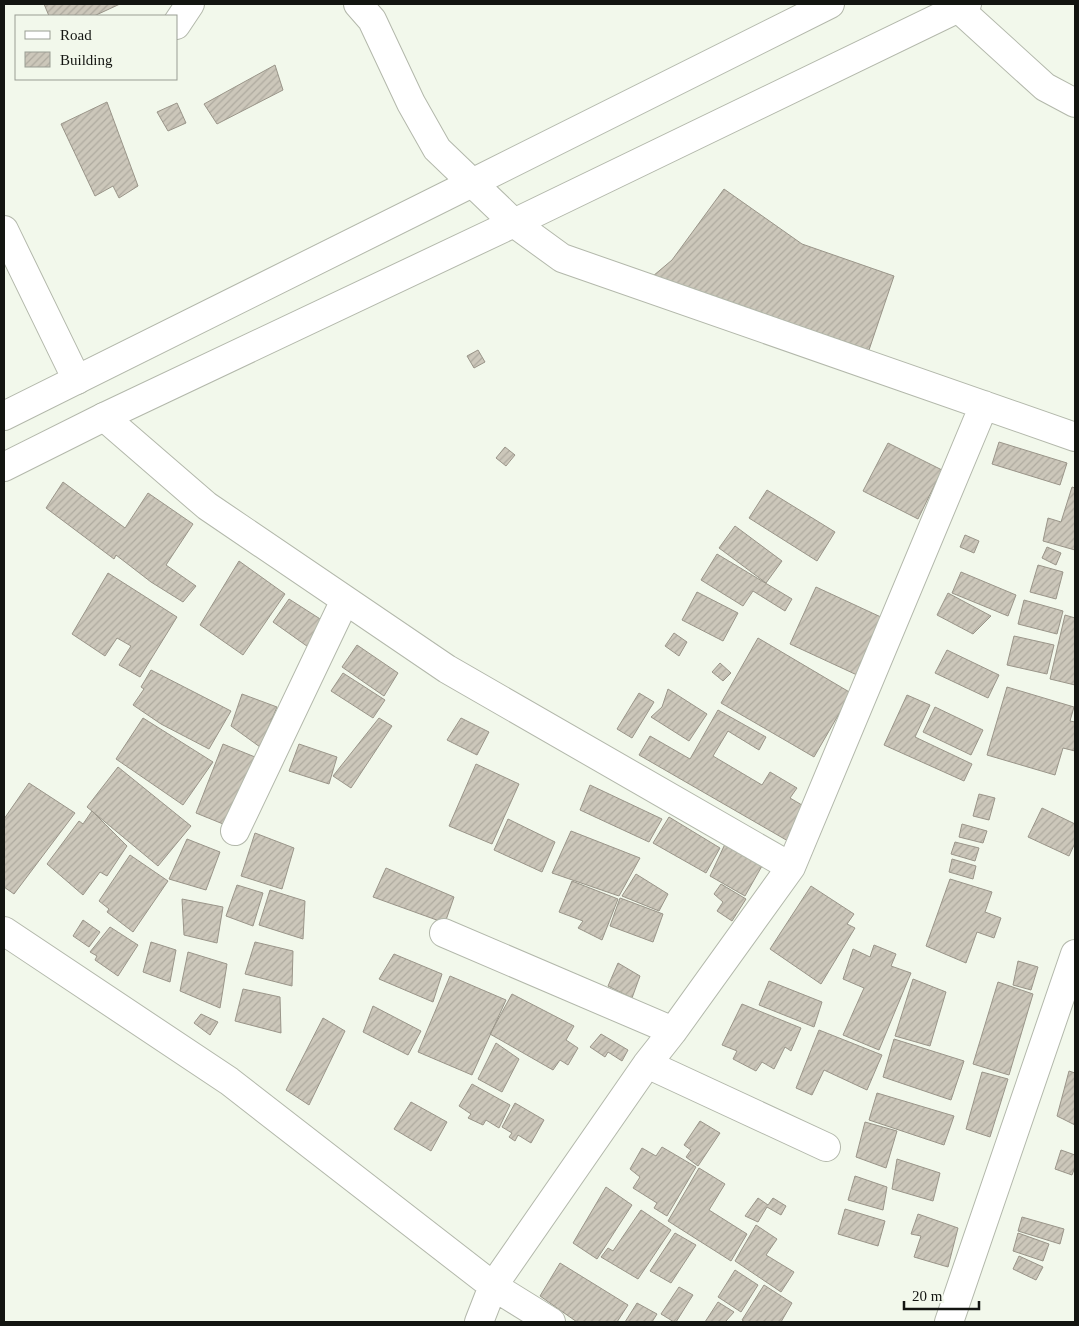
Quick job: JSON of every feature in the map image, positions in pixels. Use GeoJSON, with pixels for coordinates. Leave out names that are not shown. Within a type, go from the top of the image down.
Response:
{"type":"FeatureCollection","features":[{"type":"Feature","properties":{"kind":"street"},"geometry":{"type":"LineString","coordinates":[[178,22],[190,4]]}},
{"type":"Feature","properties":{"kind":"street"},"geometry":{"type":"LineString","coordinates":[[358,4],[372,20],[411,103],[437,149],[514,223],[562,258],[1075,437]]}},
{"type":"Feature","properties":{"kind":"street"},"geometry":{"type":"LineString","coordinates":[[4,416],[830,4]]}},
{"type":"Feature","properties":{"kind":"street"},"geometry":{"type":"LineString","coordinates":[[4,467],[104,417],[514,223],[963,6],[1045,87],[1075,103]]}},
{"type":"Feature","properties":{"kind":"street"},"geometry":{"type":"LineString","coordinates":[[4,230],[77,380]]}},
{"type":"Feature","properties":{"kind":"street"},"geometry":{"type":"LineString","coordinates":[[479,1322],[493,1286],[647,1064],[673,1031],[791,867],[984,405]]}},
{"type":"Feature","properties":{"kind":"street"},"geometry":{"type":"LineString","coordinates":[[104,417],[207,506],[447,669],[791,867]]}},
{"type":"Feature","properties":{"kind":"street"},"geometry":{"type":"LineString","coordinates":[[235,831],[345,600]]}},
{"type":"Feature","properties":{"kind":"street"},"geometry":{"type":"LineString","coordinates":[[4,931],[229,1081],[493,1286],[551,1322]]}},
{"type":"Feature","properties":{"kind":"street"},"geometry":{"type":"LineString","coordinates":[[444,933],[673,1031]]}},
{"type":"Feature","properties":{"kind":"street"},"geometry":{"type":"LineString","coordinates":[[949,1322],[1075,954]]}},
{"type":"Feature","properties":{"kind":"street"},"geometry":{"type":"LineString","coordinates":[[647,1064],[826,1147]]}},
{"type":"Feature","properties":{"kind":"building"},"geometry":{"type":"Polygon","coordinates":[[[44,4],[120,4],[96,15],[49,15],[44,4]]]}},
{"type":"Feature","properties":{"kind":"building"},"geometry":{"type":"Polygon","coordinates":[[[275,65],[283,90],[217,124],[204,104],[275,65]]]}},
{"type":"Feature","properties":{"kind":"building"},"geometry":{"type":"Polygon","coordinates":[[[107,102],[138,186],[119,198],[113,186],[95,196],[61,124],[107,102]]]}},
{"type":"Feature","properties":{"kind":"building"},"geometry":{"type":"Polygon","coordinates":[[[177,103],[186,123],[168,131],[157,112],[177,103]]]}},
{"type":"Feature","properties":{"kind":"building"},"geometry":{"type":"Polygon","coordinates":[[[724,189],[802,244],[894,276],[869,350],[653,276],[672,260],[724,189]]]}},
{"type":"Feature","properties":{"kind":"building"},"geometry":{"type":"Polygon","coordinates":[[[478,350],[485,362],[474,368],[467,356],[478,350]]]}},
{"type":"Feature","properties":{"kind":"building"},"geometry":{"type":"Polygon","coordinates":[[[999,442],[1067,463],[1060,485],[992,464],[999,442]]]}},
{"type":"Feature","properties":{"kind":"building"},"geometry":{"type":"Polygon","coordinates":[[[888,443],[942,470],[918,519],[863,491],[888,443]]]}},
{"type":"Feature","properties":{"kind":"building"},"geometry":{"type":"Polygon","coordinates":[[[505,447],[515,455],[506,466],[496,458],[505,447]]]}},
{"type":"Feature","properties":{"kind":"building"},"geometry":{"type":"Polygon","coordinates":[[[63,482],[125,528],[148,493],[193,524],[166,565],[196,586],[183,602],[151,582],[116,555],[114,559],[46,508],[63,482]]]}},
{"type":"Feature","properties":{"kind":"building"},"geometry":{"type":"Polygon","coordinates":[[[1072,487],[1075,488],[1075,550],[1043,541],[1048,518],[1061,522],[1072,487]]]}},
{"type":"Feature","properties":{"kind":"building"},"geometry":{"type":"Polygon","coordinates":[[[767,490],[835,532],[817,561],[749,518],[767,490]]]}},
{"type":"Feature","properties":{"kind":"building"},"geometry":{"type":"Polygon","coordinates":[[[735,526],[782,561],[766,583],[719,548],[735,526]]]}},
{"type":"Feature","properties":{"kind":"building"},"geometry":{"type":"Polygon","coordinates":[[[965,535],[979,541],[974,553],[960,547],[965,535]]]}},
{"type":"Feature","properties":{"kind":"building"},"geometry":{"type":"Polygon","coordinates":[[[1047,547],[1061,553],[1056,565],[1042,558],[1047,547]]]}},
{"type":"Feature","properties":{"kind":"building"},"geometry":{"type":"Polygon","coordinates":[[[717,554],[792,599],[785,611],[753,591],[743,606],[701,580],[717,554]]]}},
{"type":"Feature","properties":{"kind":"building"},"geometry":{"type":"Polygon","coordinates":[[[239,561],[285,594],[243,655],[200,625],[239,561]]]}},
{"type":"Feature","properties":{"kind":"building"},"geometry":{"type":"Polygon","coordinates":[[[1038,565],[1063,572],[1056,599],[1030,592],[1038,565]]]}},
{"type":"Feature","properties":{"kind":"building"},"geometry":{"type":"Polygon","coordinates":[[[961,572],[1016,595],[1008,616],[952,593],[961,572]]]}},
{"type":"Feature","properties":{"kind":"building"},"geometry":{"type":"Polygon","coordinates":[[[108,573],[177,617],[140,677],[119,665],[131,646],[117,638],[105,656],[72,634],[108,573]]]}},
{"type":"Feature","properties":{"kind":"building"},"geometry":{"type":"Polygon","coordinates":[[[816,587],[883,618],[857,675],[790,644],[816,587]]]}},
{"type":"Feature","properties":{"kind":"building"},"geometry":{"type":"Polygon","coordinates":[[[697,592],[738,613],[723,641],[682,620],[697,592]]]}},
{"type":"Feature","properties":{"kind":"building"},"geometry":{"type":"Polygon","coordinates":[[[948,593],[991,616],[973,634],[937,615],[948,593]]]}},
{"type":"Feature","properties":{"kind":"building"},"geometry":{"type":"Polygon","coordinates":[[[289,599],[328,624],[311,649],[273,622],[289,599]]]}},
{"type":"Feature","properties":{"kind":"building"},"geometry":{"type":"Polygon","coordinates":[[[1024,600],[1063,611],[1057,634],[1018,624],[1024,600]]]}},
{"type":"Feature","properties":{"kind":"building"},"geometry":{"type":"Polygon","coordinates":[[[1065,615],[1075,618],[1075,685],[1050,679],[1065,615]]]}},
{"type":"Feature","properties":{"kind":"building"},"geometry":{"type":"Polygon","coordinates":[[[674,633],[687,642],[679,656],[665,646],[674,633]]]}},
{"type":"Feature","properties":{"kind":"building"},"geometry":{"type":"Polygon","coordinates":[[[1014,636],[1054,645],[1047,674],[1007,665],[1014,636]]]}},
{"type":"Feature","properties":{"kind":"building"},"geometry":{"type":"Polygon","coordinates":[[[758,638],[851,693],[814,757],[721,703],[758,638]]]}},
{"type":"Feature","properties":{"kind":"building"},"geometry":{"type":"Polygon","coordinates":[[[357,645],[398,673],[384,696],[342,667],[357,645]]]}},
{"type":"Feature","properties":{"kind":"building"},"geometry":{"type":"Polygon","coordinates":[[[947,650],[999,675],[988,698],[935,673],[947,650]]]}},
{"type":"Feature","properties":{"kind":"building"},"geometry":{"type":"Polygon","coordinates":[[[720,663],[731,673],[723,681],[712,672],[720,663]]]}},
{"type":"Feature","properties":{"kind":"building"},"geometry":{"type":"Polygon","coordinates":[[[151,670],[231,711],[209,749],[161,724],[133,705],[144,689],[141,687],[151,670]]]}},
{"type":"Feature","properties":{"kind":"building"},"geometry":{"type":"Polygon","coordinates":[[[343,673],[385,700],[373,718],[331,691],[343,673]]]}},
{"type":"Feature","properties":{"kind":"building"},"geometry":{"type":"Polygon","coordinates":[[[1007,687],[1074,707],[1070,721],[1075,722],[1075,751],[1063,748],[1055,775],[987,755],[1007,687]]]}},
{"type":"Feature","properties":{"kind":"building"},"geometry":{"type":"Polygon","coordinates":[[[668,689],[707,714],[689,741],[651,717],[662,707],[668,689]]]}},
{"type":"Feature","properties":{"kind":"building"},"geometry":{"type":"Polygon","coordinates":[[[639,693],[654,702],[632,738],[617,729],[639,693]]]}},
{"type":"Feature","properties":{"kind":"building"},"geometry":{"type":"Polygon","coordinates":[[[242,694],[277,707],[260,747],[231,726],[242,694]]]}},
{"type":"Feature","properties":{"kind":"building"},"geometry":{"type":"Polygon","coordinates":[[[907,695],[930,705],[915,737],[972,764],[964,781],[884,745],[907,695]]]}},
{"type":"Feature","properties":{"kind":"building"},"geometry":{"type":"Polygon","coordinates":[[[935,707],[983,730],[971,755],[923,732],[935,707]]]}},
{"type":"Feature","properties":{"kind":"building"},"geometry":{"type":"Polygon","coordinates":[[[718,710],[766,737],[759,750],[728,731],[713,756],[762,785],[770,772],[797,788],[790,798],[807,808],[788,841],[639,755],[650,736],[690,759],[718,710]]]}},
{"type":"Feature","properties":{"kind":"building"},"geometry":{"type":"Polygon","coordinates":[[[143,718],[213,762],[183,805],[116,759],[143,718]]]}},
{"type":"Feature","properties":{"kind":"building"},"geometry":{"type":"Polygon","coordinates":[[[379,718],[392,726],[351,788],[333,776],[379,718]]]}},
{"type":"Feature","properties":{"kind":"building"},"geometry":{"type":"Polygon","coordinates":[[[461,718],[489,732],[477,755],[447,740],[461,718]]]}},
{"type":"Feature","properties":{"kind":"building"},"geometry":{"type":"Polygon","coordinates":[[[223,744],[255,757],[228,826],[196,813],[223,744]]]}},
{"type":"Feature","properties":{"kind":"building"},"geometry":{"type":"Polygon","coordinates":[[[299,744],[337,757],[329,784],[289,771],[299,744]]]}},
{"type":"Feature","properties":{"kind":"building"},"geometry":{"type":"Polygon","coordinates":[[[476,764],[519,784],[492,844],[449,826],[476,764]]]}},
{"type":"Feature","properties":{"kind":"building"},"geometry":{"type":"Polygon","coordinates":[[[118,767],[191,826],[158,866],[87,807],[118,767]]]}},
{"type":"Feature","properties":{"kind":"building"},"geometry":{"type":"Polygon","coordinates":[[[29,783],[75,813],[14,894],[4,887],[4,819],[29,783]]]}},
{"type":"Feature","properties":{"kind":"building"},"geometry":{"type":"Polygon","coordinates":[[[590,785],[662,819],[649,842],[580,810],[590,785]]]}},
{"type":"Feature","properties":{"kind":"building"},"geometry":{"type":"Polygon","coordinates":[[[979,794],[995,798],[989,820],[973,816],[979,794]]]}},
{"type":"Feature","properties":{"kind":"building"},"geometry":{"type":"Polygon","coordinates":[[[1042,808],[1075,824],[1075,843],[1069,856],[1028,837],[1042,808]]]}},
{"type":"Feature","properties":{"kind":"building"},"geometry":{"type":"Polygon","coordinates":[[[92,811],[127,846],[107,876],[100,872],[83,895],[47,864],[79,821],[83,824],[92,811]]]}},
{"type":"Feature","properties":{"kind":"building"},"geometry":{"type":"Polygon","coordinates":[[[669,817],[720,848],[706,873],[653,843],[669,817]]]}},
{"type":"Feature","properties":{"kind":"building"},"geometry":{"type":"Polygon","coordinates":[[[508,819],[555,842],[542,872],[494,850],[508,819]]]}},
{"type":"Feature","properties":{"kind":"building"},"geometry":{"type":"Polygon","coordinates":[[[962,824],[987,831],[983,843],[959,837],[962,824]]]}},
{"type":"Feature","properties":{"kind":"building"},"geometry":{"type":"Polygon","coordinates":[[[571,831],[640,858],[619,896],[552,873],[571,831]]]}},
{"type":"Feature","properties":{"kind":"building"},"geometry":{"type":"Polygon","coordinates":[[[255,833],[294,848],[282,889],[241,876],[255,833]]]}},
{"type":"Feature","properties":{"kind":"building"},"geometry":{"type":"Polygon","coordinates":[[[187,839],[220,852],[206,890],[169,879],[187,839]]]}},
{"type":"Feature","properties":{"kind":"building"},"geometry":{"type":"Polygon","coordinates":[[[955,842],[979,848],[975,861],[951,854],[955,842]]]}},
{"type":"Feature","properties":{"kind":"building"},"geometry":{"type":"Polygon","coordinates":[[[725,844],[762,866],[745,896],[710,876],[725,844]]]}},
{"type":"Feature","properties":{"kind":"building"},"geometry":{"type":"Polygon","coordinates":[[[130,855],[168,881],[133,932],[107,912],[109,909],[99,901],[130,855]]]}},
{"type":"Feature","properties":{"kind":"building"},"geometry":{"type":"Polygon","coordinates":[[[952,859],[976,866],[973,879],[949,872],[952,859]]]}},
{"type":"Feature","properties":{"kind":"building"},"geometry":{"type":"Polygon","coordinates":[[[386,868],[454,897],[445,923],[373,897],[386,868]]]}},
{"type":"Feature","properties":{"kind":"building"},"geometry":{"type":"Polygon","coordinates":[[[636,874],[668,894],[659,911],[622,896],[636,874]]]}},
{"type":"Feature","properties":{"kind":"building"},"geometry":{"type":"Polygon","coordinates":[[[950,879],[992,892],[985,912],[1001,918],[994,938],[977,932],[966,963],[926,946],[950,879]]]}},
{"type":"Feature","properties":{"kind":"building"},"geometry":{"type":"Polygon","coordinates":[[[572,881],[618,899],[602,940],[578,928],[583,921],[559,912],[572,881]]]}},
{"type":"Feature","properties":{"kind":"building"},"geometry":{"type":"Polygon","coordinates":[[[721,884],[746,899],[732,921],[717,911],[723,902],[714,894],[721,884]]]}},
{"type":"Feature","properties":{"kind":"building"},"geometry":{"type":"Polygon","coordinates":[[[237,885],[263,893],[253,926],[226,916],[237,885]]]}},
{"type":"Feature","properties":{"kind":"building"},"geometry":{"type":"Polygon","coordinates":[[[811,886],[854,914],[847,924],[855,928],[821,984],[770,949],[811,886]]]}},
{"type":"Feature","properties":{"kind":"building"},"geometry":{"type":"Polygon","coordinates":[[[270,890],[305,901],[303,939],[259,925],[270,890]]]}},
{"type":"Feature","properties":{"kind":"building"},"geometry":{"type":"Polygon","coordinates":[[[620,898],[663,914],[653,942],[610,926],[620,898]]]}},
{"type":"Feature","properties":{"kind":"building"},"geometry":{"type":"Polygon","coordinates":[[[182,899],[223,907],[217,943],[184,935],[182,899]]]}},
{"type":"Feature","properties":{"kind":"building"},"geometry":{"type":"Polygon","coordinates":[[[83,920],[100,932],[89,947],[73,936],[83,920]]]}},
{"type":"Feature","properties":{"kind":"building"},"geometry":{"type":"Polygon","coordinates":[[[110,927],[138,945],[118,976],[95,960],[97,956],[90,952],[110,927]]]}},
{"type":"Feature","properties":{"kind":"building"},"geometry":{"type":"Polygon","coordinates":[[[151,942],[176,950],[170,982],[143,972],[151,942]]]}},
{"type":"Feature","properties":{"kind":"building"},"geometry":{"type":"Polygon","coordinates":[[[255,942],[293,951],[292,986],[245,974],[255,942]]]}},
{"type":"Feature","properties":{"kind":"building"},"geometry":{"type":"Polygon","coordinates":[[[874,945],[896,954],[891,966],[911,973],[879,1050],[843,1035],[864,988],[843,979],[853,949],[870,957],[874,945]]]}},
{"type":"Feature","properties":{"kind":"building"},"geometry":{"type":"Polygon","coordinates":[[[188,952],[227,964],[220,1008],[180,991],[188,952]]]}},
{"type":"Feature","properties":{"kind":"building"},"geometry":{"type":"Polygon","coordinates":[[[394,954],[442,974],[433,1002],[379,979],[394,954]]]}},
{"type":"Feature","properties":{"kind":"building"},"geometry":{"type":"Polygon","coordinates":[[[1018,961],[1038,967],[1031,990],[1013,985],[1018,961]]]}},
{"type":"Feature","properties":{"kind":"building"},"geometry":{"type":"Polygon","coordinates":[[[618,963],[640,976],[632,998],[608,986],[618,963]]]}},
{"type":"Feature","properties":{"kind":"building"},"geometry":{"type":"Polygon","coordinates":[[[450,976],[506,1000],[472,1075],[418,1052],[450,976]]]}},
{"type":"Feature","properties":{"kind":"building"},"geometry":{"type":"Polygon","coordinates":[[[913,979],[946,992],[930,1046],[895,1036],[913,979]]]}},
{"type":"Feature","properties":{"kind":"building"},"geometry":{"type":"Polygon","coordinates":[[[769,981],[822,1002],[814,1027],[759,1005],[769,981]]]}},
{"type":"Feature","properties":{"kind":"building"},"geometry":{"type":"Polygon","coordinates":[[[998,982],[1033,994],[1009,1075],[973,1064],[998,982]]]}},
{"type":"Feature","properties":{"kind":"building"},"geometry":{"type":"Polygon","coordinates":[[[243,989],[280,997],[281,1033],[235,1021],[243,989]]]}},
{"type":"Feature","properties":{"kind":"building"},"geometry":{"type":"Polygon","coordinates":[[[512,994],[574,1026],[566,1040],[578,1048],[568,1065],[560,1060],[553,1070],[490,1034],[512,994]]]}},
{"type":"Feature","properties":{"kind":"building"},"geometry":{"type":"Polygon","coordinates":[[[742,1004],[801,1028],[791,1051],[785,1047],[774,1069],[762,1062],[756,1071],[733,1059],[737,1051],[722,1045],[742,1004]]]}},
{"type":"Feature","properties":{"kind":"building"},"geometry":{"type":"Polygon","coordinates":[[[373,1006],[421,1031],[408,1055],[363,1032],[373,1006]]]}},
{"type":"Feature","properties":{"kind":"building"},"geometry":{"type":"Polygon","coordinates":[[[201,1014],[218,1022],[210,1035],[194,1023],[201,1014]]]}},
{"type":"Feature","properties":{"kind":"building"},"geometry":{"type":"Polygon","coordinates":[[[323,1018],[345,1031],[309,1105],[286,1090],[323,1018]]]}},
{"type":"Feature","properties":{"kind":"building"},"geometry":{"type":"Polygon","coordinates":[[[819,1030],[882,1055],[867,1090],[824,1070],[812,1095],[796,1088],[819,1030]]]}},
{"type":"Feature","properties":{"kind":"building"},"geometry":{"type":"Polygon","coordinates":[[[601,1034],[628,1050],[622,1061],[608,1052],[605,1057],[590,1047],[601,1034]]]}},
{"type":"Feature","properties":{"kind":"building"},"geometry":{"type":"Polygon","coordinates":[[[894,1039],[964,1061],[951,1100],[883,1077],[894,1039]]]}},
{"type":"Feature","properties":{"kind":"building"},"geometry":{"type":"Polygon","coordinates":[[[496,1043],[519,1059],[502,1092],[478,1079],[496,1043]]]}},
{"type":"Feature","properties":{"kind":"building"},"geometry":{"type":"Polygon","coordinates":[[[1069,1071],[1075,1073],[1075,1125],[1057,1116],[1069,1071]]]}},
{"type":"Feature","properties":{"kind":"building"},"geometry":{"type":"Polygon","coordinates":[[[982,1072],[1008,1079],[990,1137],[966,1129],[982,1072]]]}},
{"type":"Feature","properties":{"kind":"building"},"geometry":{"type":"Polygon","coordinates":[[[472,1084],[510,1105],[499,1128],[486,1120],[483,1125],[468,1118],[471,1114],[459,1106],[472,1084]]]}},
{"type":"Feature","properties":{"kind":"building"},"geometry":{"type":"Polygon","coordinates":[[[877,1093],[954,1116],[944,1145],[869,1120],[877,1093]]]}},
{"type":"Feature","properties":{"kind":"building"},"geometry":{"type":"Polygon","coordinates":[[[411,1102],[447,1122],[431,1151],[394,1129],[411,1102]]]}},
{"type":"Feature","properties":{"kind":"building"},"geometry":{"type":"Polygon","coordinates":[[[515,1103],[544,1120],[531,1143],[518,1135],[515,1141],[509,1137],[512,1133],[502,1127],[515,1103]]]}},
{"type":"Feature","properties":{"kind":"building"},"geometry":{"type":"Polygon","coordinates":[[[700,1121],[720,1133],[698,1166],[686,1157],[691,1150],[684,1145],[700,1121]]]}},
{"type":"Feature","properties":{"kind":"building"},"geometry":{"type":"Polygon","coordinates":[[[865,1122],[897,1131],[886,1168],[856,1157],[865,1122]]]}},
{"type":"Feature","properties":{"kind":"building"},"geometry":{"type":"Polygon","coordinates":[[[662,1147],[696,1167],[667,1216],[654,1208],[657,1203],[633,1188],[640,1177],[630,1169],[642,1148],[656,1156],[662,1147]]]}},
{"type":"Feature","properties":{"kind":"building"},"geometry":{"type":"Polygon","coordinates":[[[1061,1150],[1075,1155],[1075,1167],[1072,1175],[1055,1169],[1061,1150]]]}},
{"type":"Feature","properties":{"kind":"building"},"geometry":{"type":"Polygon","coordinates":[[[897,1159],[940,1173],[933,1201],[892,1189],[897,1159]]]}},
{"type":"Feature","properties":{"kind":"building"},"geometry":{"type":"Polygon","coordinates":[[[699,1168],[725,1184],[709,1210],[747,1234],[731,1261],[668,1221],[699,1168]]]}},
{"type":"Feature","properties":{"kind":"building"},"geometry":{"type":"Polygon","coordinates":[[[855,1176],[887,1187],[883,1210],[848,1200],[855,1176]]]}},
{"type":"Feature","properties":{"kind":"building"},"geometry":{"type":"Polygon","coordinates":[[[606,1187],[632,1205],[597,1259],[573,1243],[606,1187]]]}},
{"type":"Feature","properties":{"kind":"building"},"geometry":{"type":"Polygon","coordinates":[[[758,1198],[768,1205],[773,1198],[786,1206],[781,1215],[767,1207],[758,1222],[745,1216],[758,1198]]]}},
{"type":"Feature","properties":{"kind":"building"},"geometry":{"type":"Polygon","coordinates":[[[845,1209],[885,1221],[878,1246],[838,1234],[845,1209]]]}},
{"type":"Feature","properties":{"kind":"building"},"geometry":{"type":"Polygon","coordinates":[[[641,1210],[671,1230],[638,1279],[601,1257],[608,1248],[613,1251],[641,1210]]]}},
{"type":"Feature","properties":{"kind":"building"},"geometry":{"type":"Polygon","coordinates":[[[918,1214],[958,1228],[948,1267],[914,1257],[921,1236],[911,1234],[918,1214]]]}},
{"type":"Feature","properties":{"kind":"building"},"geometry":{"type":"Polygon","coordinates":[[[1022,1217],[1064,1229],[1060,1244],[1018,1231],[1022,1217]]]}},
{"type":"Feature","properties":{"kind":"building"},"geometry":{"type":"Polygon","coordinates":[[[756,1225],[777,1239],[766,1255],[794,1272],[781,1292],[735,1261],[756,1225]]]}},
{"type":"Feature","properties":{"kind":"building"},"geometry":{"type":"Polygon","coordinates":[[[675,1233],[696,1245],[671,1283],[650,1271],[675,1233]]]}},
{"type":"Feature","properties":{"kind":"building"},"geometry":{"type":"Polygon","coordinates":[[[1018,1233],[1049,1244],[1043,1261],[1013,1251],[1018,1233]]]}},
{"type":"Feature","properties":{"kind":"building"},"geometry":{"type":"Polygon","coordinates":[[[1019,1256],[1043,1267],[1036,1280],[1013,1269],[1019,1256]]]}},
{"type":"Feature","properties":{"kind":"building"},"geometry":{"type":"Polygon","coordinates":[[[560,1263],[628,1305],[617,1322],[577,1322],[540,1296],[560,1263]]]}},
{"type":"Feature","properties":{"kind":"building"},"geometry":{"type":"Polygon","coordinates":[[[735,1270],[758,1285],[741,1312],[718,1297],[735,1270]]]}},
{"type":"Feature","properties":{"kind":"building"},"geometry":{"type":"Polygon","coordinates":[[[764,1285],[792,1303],[781,1322],[745,1322],[742,1320],[764,1285]]]}},
{"type":"Feature","properties":{"kind":"building"},"geometry":{"type":"Polygon","coordinates":[[[679,1287],[693,1295],[676,1322],[674,1322],[661,1314],[679,1287]]]}},
{"type":"Feature","properties":{"kind":"building"},"geometry":{"type":"Polygon","coordinates":[[[718,1302],[734,1312],[726,1321],[728,1322],[705,1322],[718,1302]]]}},
{"type":"Feature","properties":{"kind":"building"},"geometry":{"type":"Polygon","coordinates":[[[637,1303],[657,1314],[652,1322],[625,1322],[637,1303]]]}}]}
